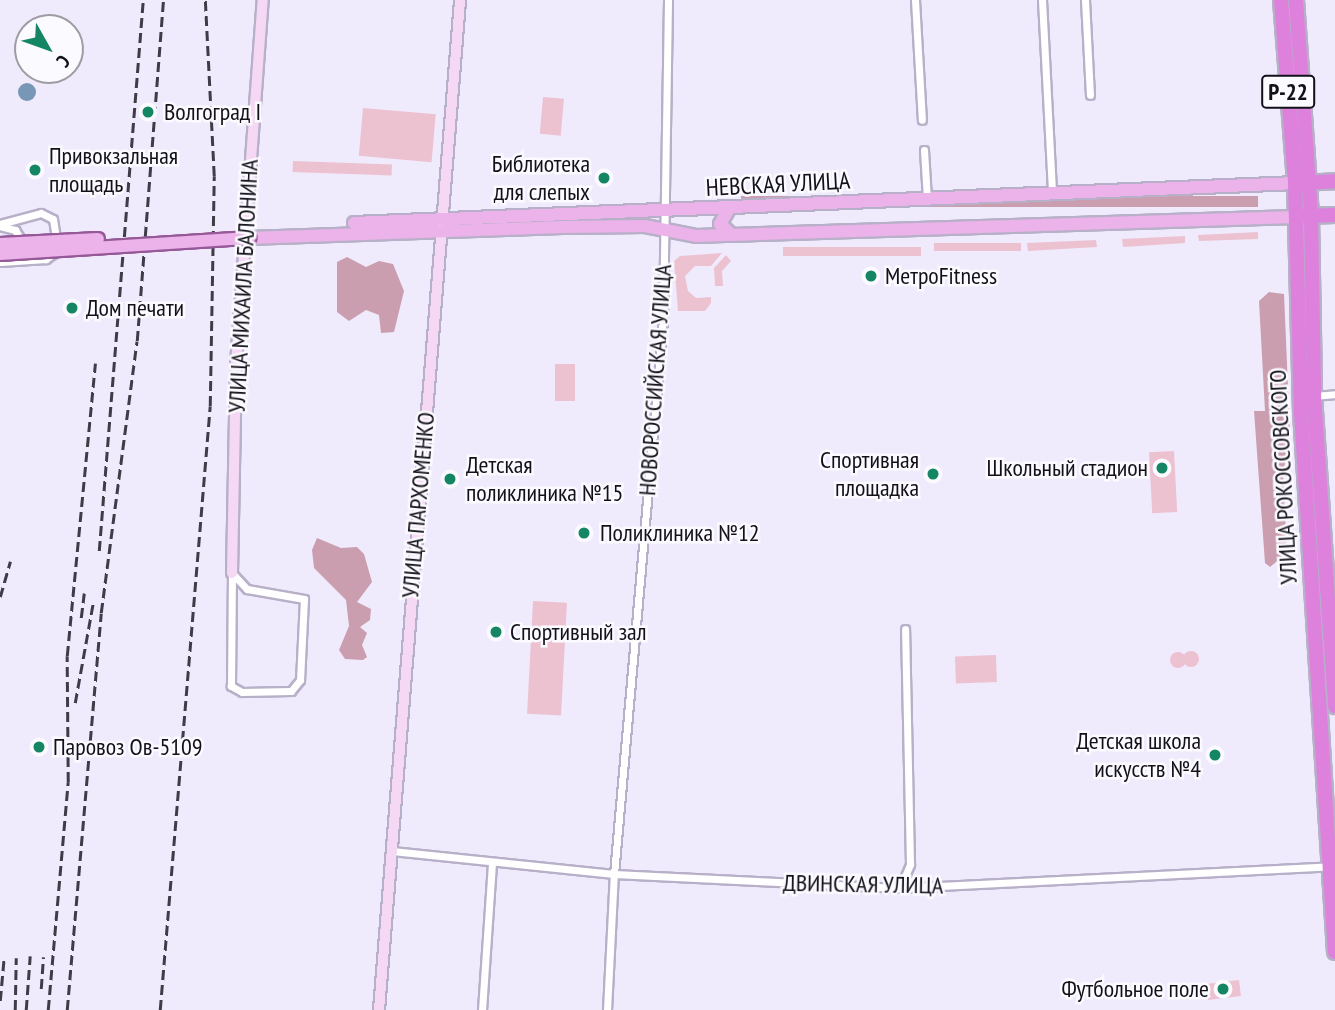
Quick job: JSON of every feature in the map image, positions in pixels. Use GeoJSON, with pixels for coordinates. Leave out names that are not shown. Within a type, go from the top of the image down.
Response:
{"type":"FeatureCollection","features":[{"type":"Feature","properties":{"kind":"highway","name":"УЛИЦА РОКОССОВСКОГО"},"geometry":{"type":"LineString","coordinates":[[1280,0],[1302,183]]}},
{"type":"Feature","properties":{"kind":"highway","name":"УЛИЦА РОКОССОВСКОГО"},"geometry":{"type":"LineString","coordinates":[[1296,0],[1303,216],[1335,706]]}},
{"type":"Feature","properties":{"kind":"highway"},"geometry":{"type":"LineString","coordinates":[[1302,183],[1335,181]]}},
{"type":"Feature","properties":{"kind":"highway"},"geometry":{"type":"LineString","coordinates":[[1303,216],[1335,215]]}},
{"type":"Feature","properties":{"kind":"highway","name":"УЛИЦА РОКОССОВСКОГО"},"geometry":{"type":"LineString","coordinates":[[1303,216],[1301,412],[1332,867],[1335,952]]}},
{"type":"Feature","properties":{"kind":"main road","name":"НЕВСКАЯ УЛИЦА"},"geometry":{"type":"LineString","coordinates":[[249,234],[661,209],[729,209],[1302,183]]}},
{"type":"Feature","properties":{"kind":"main road"},"geometry":{"type":"LineString","coordinates":[[729,209],[720,224],[732,235]]}},
{"type":"Feature","properties":{"kind":"main road","name":"НЕВСКАЯ УЛИЦА"},"geometry":{"type":"LineString","coordinates":[[445,224],[662,228],[697,236],[1303,216]]}},
{"type":"Feature","properties":{"kind":"main road"},"geometry":{"type":"LineString","coordinates":[[0,244],[249,234]]}},
{"type":"Feature","properties":{"kind":"main road"},"geometry":{"type":"LineString","coordinates":[[0,254],[249,234]]}},
{"type":"Feature","properties":{"kind":"street","name":"УЛИЦА МИХАИЛА БАЛОНИНА"},"geometry":{"type":"LineString","coordinates":[[232,573],[236,364],[263,0]]}},
{"type":"Feature","properties":{"kind":"street","name":"УЛИЦА ПАРХОМЕНКО"},"geometry":{"type":"LineString","coordinates":[[379,1010],[416,519],[445,224],[460,0]]}},
{"type":"Feature","properties":{"kind":"street","name":"НОВОРОССИЙСКАЯ УЛИЦА"},"geometry":{"type":"LineString","coordinates":[[607,1010],[614,874],[663,320],[661,209],[668,0]]}},
{"type":"Feature","properties":{"kind":"street"},"geometry":{"type":"LineString","coordinates":[[915,0],[922,120]]}},
{"type":"Feature","properties":{"kind":"street"},"geometry":{"type":"LineString","coordinates":[[1042,0],[1052,195]]}},
{"type":"Feature","properties":{"kind":"street"},"geometry":{"type":"LineString","coordinates":[[1085,0],[1090,96]]}},
{"type":"Feature","properties":{"kind":"street"},"geometry":{"type":"LineString","coordinates":[[924,150],[926,199]]}},
{"type":"Feature","properties":{"kind":"street"},"geometry":{"type":"LineString","coordinates":[[0,225],[36,212],[51,218],[56,227],[50,257],[0,261]]}},
{"type":"Feature","properties":{"kind":"street"},"geometry":{"type":"LineString","coordinates":[[0,225],[15,230],[23,240],[21,257],[14,261]]}},
{"type":"Feature","properties":{"kind":"street"},"geometry":{"type":"LineString","coordinates":[[1314,396],[1335,394]]}},
{"type":"Feature","properties":{"kind":"street"},"geometry":{"type":"LineString","coordinates":[[232,573],[247,589],[304,599],[300,680],[291,691],[242,692],[231,686],[232,573]]}},
{"type":"Feature","properties":{"kind":"street"},"geometry":{"type":"LineString","coordinates":[[900,888],[910,864],[905,629]]}},
{"type":"Feature","properties":{"kind":"street","name":"ДВИНСКАЯ УЛИЦА"},"geometry":{"type":"LineString","coordinates":[[392,851],[614,874],[900,888],[1332,867]]}},
{"type":"Feature","properties":{"kind":"street"},"geometry":{"type":"LineString","coordinates":[[482,1010],[492,863]]}},
{"type":"Feature","properties":{"kind":"shaded area"},"geometry":{"type":"Polygon","coordinates":[[[543,97],[564,99],[561,136],[540,134],[543,97]]]}},
{"type":"Feature","properties":{"kind":"shaded area"},"geometry":{"type":"Polygon","coordinates":[[[363,108],[436,114],[432,162],[359,156],[363,108]]]}},
{"type":"Feature","properties":{"kind":"shaded area"},"geometry":{"type":"Polygon","coordinates":[[[293,161],[392,164],[392,175],[293,172],[293,161]]]}},
{"type":"Feature","properties":{"kind":"shaded area"},"geometry":{"type":"Polygon","coordinates":[[[741,196],[1258,196],[1258,207],[741,207],[741,196]]]}},
{"type":"Feature","properties":{"kind":"shaded area"},"geometry":{"type":"Polygon","coordinates":[[[1258,232],[1258,239],[1199,241],[1198,235],[1258,232]]]}},
{"type":"Feature","properties":{"kind":"shaded area"},"geometry":{"type":"Polygon","coordinates":[[[1185,236],[1185,243],[1123,247],[1122,239],[1185,236]]]}},
{"type":"Feature","properties":{"kind":"shaded area"},"geometry":{"type":"Polygon","coordinates":[[[1096,240],[1097,247],[1028,251],[1027,243],[1096,240]]]}},
{"type":"Feature","properties":{"kind":"shaded area"},"geometry":{"type":"Polygon","coordinates":[[[934,243],[1021,243],[1021,251],[934,251],[934,243]]]}},
{"type":"Feature","properties":{"kind":"shaded area"},"geometry":{"type":"Polygon","coordinates":[[[783,247],[921,247],[921,256],[783,256],[783,247]]]}},
{"type":"Feature","properties":{"kind":"shaded area"},"geometry":{"type":"Polygon","coordinates":[[[722,253],[711,266],[695,266],[685,276],[688,291],[696,298],[711,297],[711,303],[705,311],[678,311],[674,261],[680,256],[722,253]]]}},
{"type":"Feature","properties":{"kind":"shaded area"},"geometry":{"type":"Polygon","coordinates":[[[726,255],[731,261],[722,271],[723,286],[715,286],[714,268],[726,255]]]}},
{"type":"Feature","properties":{"kind":"shaded area"},"geometry":{"type":"Polygon","coordinates":[[[347,257],[366,267],[379,261],[393,264],[404,291],[394,332],[381,333],[379,315],[366,310],[349,321],[337,312],[337,262],[347,257]]]}},
{"type":"Feature","properties":{"kind":"shaded area"},"geometry":{"type":"Polygon","coordinates":[[[1269,292],[1284,294],[1290,434],[1283,474],[1287,553],[1270,567],[1265,563],[1254,411],[1265,411],[1259,301],[1269,292]]]}},
{"type":"Feature","properties":{"kind":"shaded area"},"geometry":{"type":"Polygon","coordinates":[[[555,364],[575,364],[575,401],[555,401],[555,364]]]}},
{"type":"Feature","properties":{"kind":"shaded area","name":"Школьный стадион"},"geometry":{"type":"Polygon","coordinates":[[[1174,451],[1177,512],[1152,513],[1149,452],[1174,451]]]}},
{"type":"Feature","properties":{"kind":"shaded area","name":"Спортивная площадка"},"geometry":{"type":"Polygon","coordinates":[[[933,465],[939,468],[942,474],[939,480],[933,483],[927,480],[924,474],[927,468],[933,465]]]}},
{"type":"Feature","properties":{"kind":"shaded area"},"geometry":{"type":"Polygon","coordinates":[[[317,538],[341,548],[357,547],[364,554],[372,582],[357,602],[371,609],[370,620],[360,627],[367,633],[362,645],[367,657],[363,660],[345,659],[339,650],[349,626],[346,600],[314,568],[312,550],[317,538]]]}},
{"type":"Feature","properties":{"kind":"shaded area"},"geometry":{"type":"Polygon","coordinates":[[[533,601],[567,603],[561,716],[527,714],[533,601]]]}},
{"type":"Feature","properties":{"kind":"shaded area"},"geometry":{"type":"Polygon","coordinates":[[[1191,651],[1199,659],[1191,667],[1183,659],[1191,651]]]}},
{"type":"Feature","properties":{"kind":"shaded area"},"geometry":{"type":"Polygon","coordinates":[[[1178,652],[1186,660],[1178,668],[1170,660],[1178,652]]]}},
{"type":"Feature","properties":{"kind":"shaded area"},"geometry":{"type":"Polygon","coordinates":[[[996,655],[997,682],[956,683],[955,656],[996,655]]]}},
{"type":"Feature","properties":{"kind":"shaded area","name":"Футбольное поле"},"geometry":{"type":"Polygon","coordinates":[[[1239,980],[1241,996],[1208,1000],[1206,984],[1239,980]]]}},
{"type":"Feature","properties":{"kind":"water"},"geometry":{"type":"Polygon","coordinates":[[[24,84],[30,84],[35,89],[33,98],[27,101],[21,98],[18,92],[24,84]]]}},
{"type":"Feature","properties":{"kind":"railway"},"geometry":{"type":"LineString","coordinates":[[99,551],[143,0]]}},
{"type":"Feature","properties":{"kind":"railway"},"geometry":{"type":"LineString","coordinates":[[67,1010],[101,613],[137,341],[163,0]]}},
{"type":"Feature","properties":{"kind":"railway"},"geometry":{"type":"LineString","coordinates":[[160,1010],[210,406],[214,176],[205,0]]}},
{"type":"Feature","properties":{"kind":"railway"},"geometry":{"type":"LineString","coordinates":[[48,1010],[68,782],[67,656],[95,363]]}},
{"type":"Feature","properties":{"kind":"railway"},"geometry":{"type":"LineString","coordinates":[[0,597],[10,561]]}},
{"type":"Feature","properties":{"kind":"railway"},"geometry":{"type":"LineString","coordinates":[[81,618],[84,593]]}},
{"type":"Feature","properties":{"kind":"railway"},"geometry":{"type":"LineString","coordinates":[[75,703],[93,603]]}},
{"type":"Feature","properties":{"kind":"railway"},"geometry":{"type":"LineString","coordinates":[[26,1010],[30,956]]}},
{"type":"Feature","properties":{"kind":"railway"},"geometry":{"type":"LineString","coordinates":[[0,1001],[4,957]]}},
{"type":"Feature","properties":{"kind":"railway"},"geometry":{"type":"LineString","coordinates":[[41,989],[43,957]]}},
{"type":"Feature","properties":{"kind":"railway"},"geometry":{"type":"LineString","coordinates":[[15,1010],[16,958]]}},
{"type":"Feature","properties":{"kind":"place","name":"Волгоград I"},"geometry":{"type":"Point","coordinates":[148,112]}},
{"type":"Feature","properties":{"kind":"place","name":"Привокзальная площадь"},"geometry":{"type":"Point","coordinates":[35,170]}},
{"type":"Feature","properties":{"kind":"place","name":"Библиотека для слепых"},"geometry":{"type":"Point","coordinates":[604,178]}},
{"type":"Feature","properties":{"kind":"place","name":"МетроFitness"},"geometry":{"type":"Point","coordinates":[871,276]}},
{"type":"Feature","properties":{"kind":"place","name":"Дом печати"},"geometry":{"type":"Point","coordinates":[72,308]}},
{"type":"Feature","properties":{"kind":"place","name":"Школьный стадион"},"geometry":{"type":"Point","coordinates":[1162,468]}},
{"type":"Feature","properties":{"kind":"place","name":"Спортивная площадка"},"geometry":{"type":"Point","coordinates":[933,474]}},
{"type":"Feature","properties":{"kind":"place","name":"Детская поликлиника №15"},"geometry":{"type":"Point","coordinates":[450,479]}},
{"type":"Feature","properties":{"kind":"place","name":"Поликлиника №12"},"geometry":{"type":"Point","coordinates":[584,533]}},
{"type":"Feature","properties":{"kind":"place","name":"Спортивный зал"},"geometry":{"type":"Point","coordinates":[496,632]}},
{"type":"Feature","properties":{"kind":"place","name":"Паровоз Ов-5109"},"geometry":{"type":"Point","coordinates":[39,747]}},
{"type":"Feature","properties":{"kind":"place","name":"Детская школа искусств №4"},"geometry":{"type":"Point","coordinates":[1215,755]}},
{"type":"Feature","properties":{"kind":"place","name":"Футбольное поле"},"geometry":{"type":"Point","coordinates":[1223,989]}}]}
